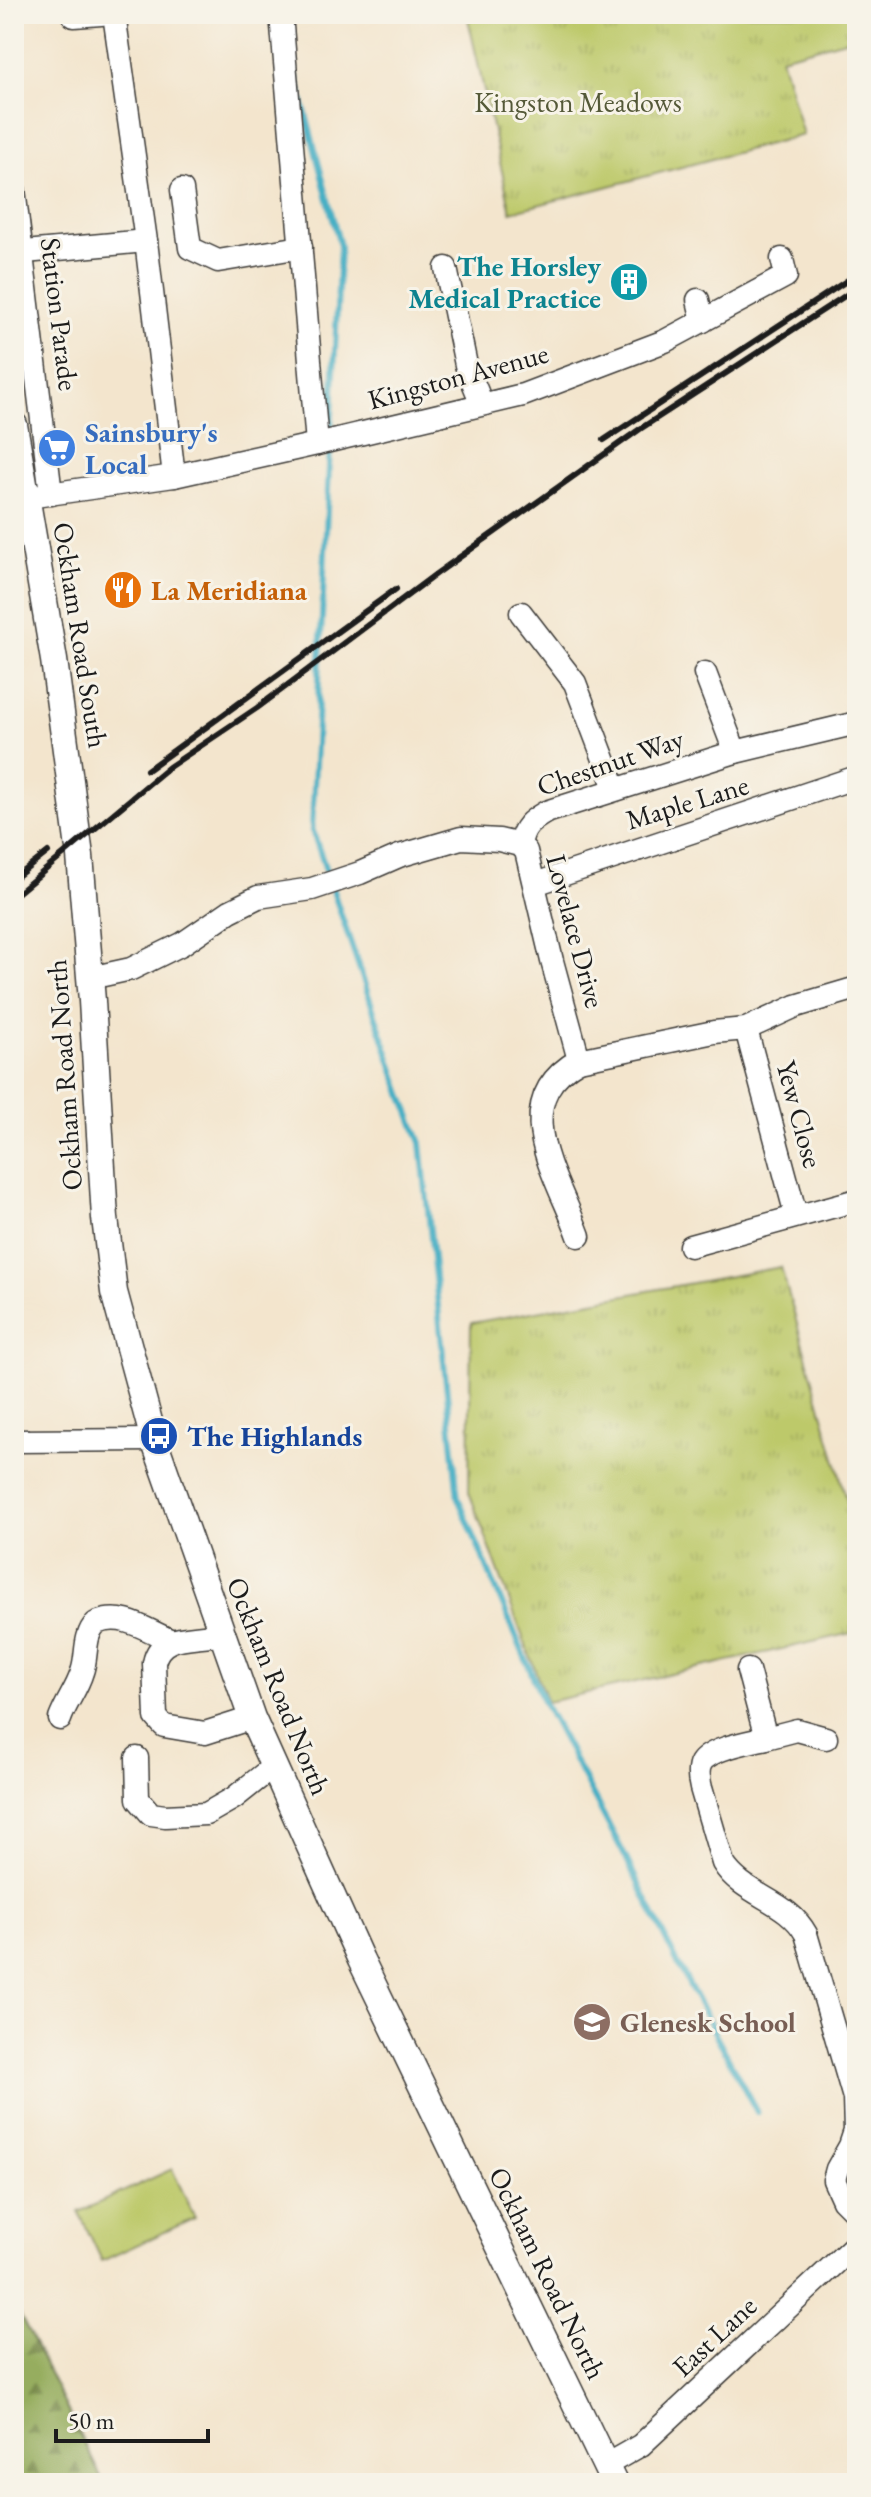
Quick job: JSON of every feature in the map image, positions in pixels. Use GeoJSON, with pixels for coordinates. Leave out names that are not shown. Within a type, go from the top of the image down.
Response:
{"type":"FeatureCollection","features":[{"type":"Feature","properties":{"kind":"main road","name":"Ockham Road South"},"geometry":{"type":"LineString","coordinates":[[14,425],[31,497],[24,545],[54,660],[80,856]]}},
{"type":"Feature","properties":{"kind":"main road","name":"Ockham Road North"},"geometry":{"type":"LineString","coordinates":[[80,856],[105,1218],[114,1292],[154,1440],[252,1718],[361,1960],[610,2474]]}},
{"type":"Feature","properties":{"kind":"street"},"geometry":{"type":"LineString","coordinates":[[74,16],[101,14]]}},
{"type":"Feature","properties":{"kind":"street"},"geometry":{"type":"LineString","coordinates":[[114,14],[146,241],[174,476]]}},
{"type":"Feature","properties":{"kind":"street"},"geometry":{"type":"LineString","coordinates":[[281,14],[317,444]]}},
{"type":"Feature","properties":{"kind":"street","name":"Station Parade"},"geometry":{"type":"LineString","coordinates":[[14,189],[31,497]]}},
{"type":"Feature","properties":{"kind":"street"},"geometry":{"type":"LineString","coordinates":[[182,190],[190,248],[196,252],[218,261],[301,247]]}},
{"type":"Feature","properties":{"kind":"street"},"geometry":{"type":"LineString","coordinates":[[18,253],[146,241]]}},
{"type":"Feature","properties":{"kind":"street","name":"Kingston Avenue"},"geometry":{"type":"LineString","coordinates":[[31,497],[174,476],[523,395],[665,341],[700,310],[732,297],[784,267]]}},
{"type":"Feature","properties":{"kind":"street"},"geometry":{"type":"LineString","coordinates":[[446,268],[466,365],[482,404]]}},
{"type":"Feature","properties":{"kind":"street"},"geometry":{"type":"LineString","coordinates":[[521,613],[575,683],[615,788]]}},
{"type":"Feature","properties":{"kind":"street"},"geometry":{"type":"LineString","coordinates":[[705,673],[735,752]]}},
{"type":"Feature","properties":{"kind":"street","name":"Chestnut Way"},"geometry":{"type":"LineString","coordinates":[[520,845],[528,822],[546,812],[735,752],[857,723]]}},
{"type":"Feature","properties":{"kind":"street","name":"Maple Lane"},"geometry":{"type":"LineString","coordinates":[[535,884],[857,777]]}},
{"type":"Feature","properties":{"kind":"street","name":"Lovelace Drive"},"geometry":{"type":"LineString","coordinates":[[90,978],[131,969],[182,944],[230,911],[258,897],[318,887],[399,856],[461,838],[499,840],[520,845],[526,851],[579,1060]]}},
{"type":"Feature","properties":{"kind":"street"},"geometry":{"type":"LineString","coordinates":[[579,1236],[539,1134],[543,1096],[560,1071],[579,1060],[714,1032],[746,1029],[796,1006],[857,988]]}},
{"type":"Feature","properties":{"kind":"street","name":"Yew Close"},"geometry":{"type":"LineString","coordinates":[[746,1029],[796,1215]]}},
{"type":"Feature","properties":{"kind":"street","name":"Yew Close"},"geometry":{"type":"LineString","coordinates":[[690,1246],[857,1200]]}},
{"type":"Feature","properties":{"kind":"street"},"geometry":{"type":"LineString","coordinates":[[14,1441],[154,1440]]}},
{"type":"Feature","properties":{"kind":"street"},"geometry":{"type":"LineString","coordinates":[[60,1719],[82,1674],[88,1637],[96,1623],[118,1618],[170,1640],[221,1633]]}},
{"type":"Feature","properties":{"kind":"street"},"geometry":{"type":"LineString","coordinates":[[170,1640],[159,1650],[154,1663],[156,1717],[159,1723],[205,1733],[252,1718]]}},
{"type":"Feature","properties":{"kind":"street"},"geometry":{"type":"LineString","coordinates":[[748,1670],[766,1738]]}},
{"type":"Feature","properties":{"kind":"street"},"geometry":{"type":"LineString","coordinates":[[826,1738],[797,1730],[766,1738],[709,1755],[700,1763],[699,1775],[723,1863],[729,1874],[786,1909],[806,1934],[854,2098],[855,2131],[834,2180],[843,2200],[857,2214]]}},
{"type":"Feature","properties":{"kind":"street"},"geometry":{"type":"LineString","coordinates":[[137,1758],[138,1799],[151,1814],[165,1816],[206,1814],[219,1808],[274,1766]]}},
{"type":"Feature","properties":{"kind":"street","name":"East Lane"},"geometry":{"type":"LineString","coordinates":[[610,2474],[857,2243]]}},
{"type":"Feature","properties":{"kind":"green space","name":"Kingston Meadows"},"geometry":{"type":"Polygon","coordinates":[[[467,14],[857,14],[857,37],[781,57],[803,135],[511,212],[467,14]]]}},
{"type":"Feature","properties":{"kind":"green space"},"geometry":{"type":"Polygon","coordinates":[[[781,1267],[857,1536],[857,1632],[547,1702],[469,1492],[471,1323],[781,1267]]]}},
{"type":"Feature","properties":{"kind":"green space"},"geometry":{"type":"Polygon","coordinates":[[[172,2169],[195,2218],[102,2261],[79,2212],[172,2169]]]}},
{"type":"Feature","properties":{"kind":"green space"},"geometry":{"type":"Polygon","coordinates":[[[14,2303],[104,2483],[14,2483],[14,2303]]]}},
{"type":"Feature","properties":{"kind":"waterway"},"geometry":{"type":"LineString","coordinates":[[296,76],[340,246],[331,435]]}},
{"type":"Feature","properties":{"kind":"waterway"},"geometry":{"type":"LineString","coordinates":[[330,446],[312,829],[421,1143],[458,1498],[544,1703],[757,2112]]}},
{"type":"Feature","properties":{"kind":"railway"},"geometry":{"type":"LineString","coordinates":[[604,440],[857,274]]}},
{"type":"Feature","properties":{"kind":"railway"},"geometry":{"type":"LineString","coordinates":[[14,896],[169,767],[257,708],[436,574],[640,429],[857,288]]}},
{"type":"Feature","properties":{"kind":"railway"},"geometry":{"type":"LineString","coordinates":[[147,770],[396,589]]}},
{"type":"Feature","properties":{"kind":"railway"},"geometry":{"type":"LineString","coordinates":[[14,879],[48,852]]}},
{"type":"Feature","properties":{"kind":"place","name":"The Horsley Medical Practice"},"geometry":{"type":"Point","coordinates":[629,282]}},
{"type":"Feature","properties":{"kind":"place","name":"Sainsbury's Local"},"geometry":{"type":"Point","coordinates":[57,448]}},
{"type":"Feature","properties":{"kind":"place","name":"La Meridiana"},"geometry":{"type":"Point","coordinates":[123,590]}},
{"type":"Feature","properties":{"kind":"place","name":"The Highlands"},"geometry":{"type":"Point","coordinates":[159,1436]}},
{"type":"Feature","properties":{"kind":"place","name":"Glenesk School"},"geometry":{"type":"Point","coordinates":[592,2022]}}]}
